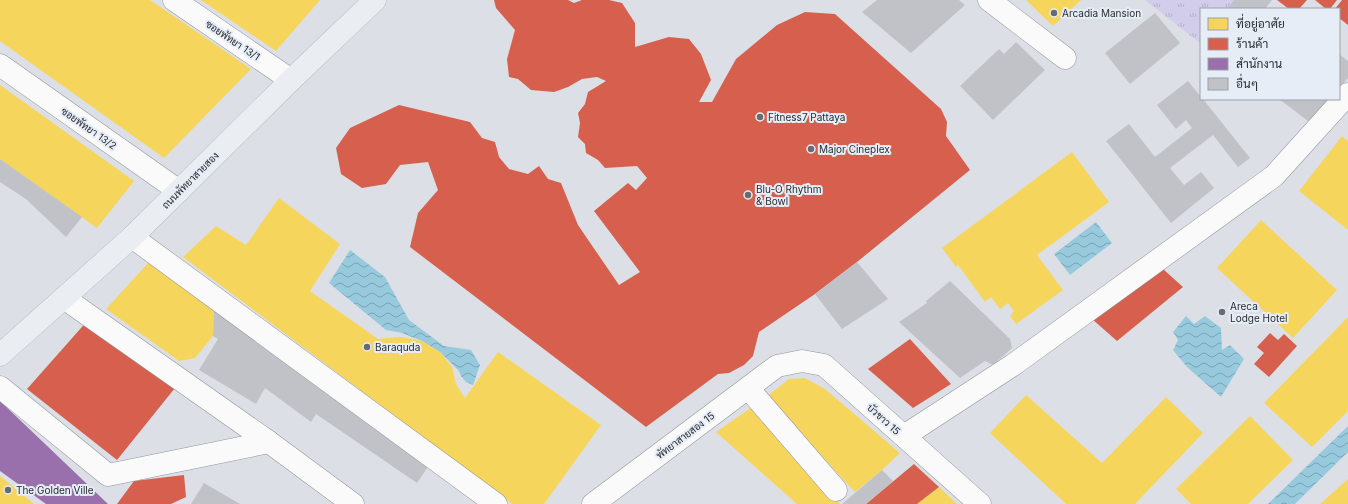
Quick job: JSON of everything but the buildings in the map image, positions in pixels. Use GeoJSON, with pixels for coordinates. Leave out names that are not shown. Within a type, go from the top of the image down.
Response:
{"type":"FeatureCollection","features":[{"type":"Feature","properties":{"kind":"main road","name":"ถนนพัทยาสายสอง"},"geometry":{"type":"LineString","coordinates":[[0,355],[132,237],[291,80],[375,0]]}},
{"type":"Feature","properties":{"kind":"street","name":"ซอยพัทยา 13/1"},"geometry":{"type":"LineString","coordinates":[[174,0],[291,80]]}},
{"type":"Feature","properties":{"kind":"street"},"geometry":{"type":"LineString","coordinates":[[989,0],[1065,58]]}},
{"type":"Feature","properties":{"kind":"street","name":"ซอยพัทยา 13/2"},"geometry":{"type":"LineString","coordinates":[[0,65],[179,191]]}},
{"type":"Feature","properties":{"kind":"street"},"geometry":{"type":"LineString","coordinates":[[904,436],[1013,365],[1274,176],[1348,94]]}},
{"type":"Feature","properties":{"kind":"street"},"geometry":{"type":"LineString","coordinates":[[132,237],[496,504]]}},
{"type":"Feature","properties":{"kind":"street"},"geometry":{"type":"LineString","coordinates":[[64,298],[353,504]]}},
{"type":"Feature","properties":{"kind":"street","name":"บัวขาว 15"},"geometry":{"type":"LineString","coordinates":[[777,366],[802,361],[824,365],[980,504]]}},
{"type":"Feature","properties":{"kind":"street","name":"พัทยาสายสอง 15"},"geometry":{"type":"LineString","coordinates":[[604,501],[777,366]]}},
{"type":"Feature","properties":{"kind":"street"},"geometry":{"type":"LineString","coordinates":[[0,387],[108,475],[268,442]]}},
{"type":"Feature","properties":{"kind":"street"},"geometry":{"type":"LineString","coordinates":[[748,388],[836,490]]}},
{"type":"Feature","properties":{"kind":"green space"},"geometry":{"type":"Polygon","coordinates":[[[1145,0],[1234,0],[1228,8],[1200,8],[1200,43],[1145,0]]]}},
{"type":"Feature","properties":{"kind":"water"},"geometry":{"type":"Polygon","coordinates":[[[1096,222],[1112,243],[1070,275],[1054,254],[1096,222]]]}},
{"type":"Feature","properties":{"kind":"water"},"geometry":{"type":"Polygon","coordinates":[[[350,250],[385,277],[409,320],[444,346],[471,350],[480,365],[473,385],[466,382],[459,371],[440,352],[422,341],[402,333],[386,330],[329,283],[350,250]]]}},
{"type":"Feature","properties":{"kind":"water"},"geometry":{"type":"Polygon","coordinates":[[[1186,316],[1194,324],[1205,316],[1221,328],[1222,350],[1230,345],[1244,359],[1221,397],[1187,367],[1173,350],[1178,340],[1173,332],[1186,316]]]}},
{"type":"Feature","properties":{"kind":"water"},"geometry":{"type":"Polygon","coordinates":[[[1348,426],[1348,452],[1295,504],[1268,504],[1348,426]]]}},
{"type":"Feature","properties":{"kind":"place","name":"Arcadia Mansion"},"geometry":{"type":"Point","coordinates":[1054,13]}},
{"type":"Feature","properties":{"kind":"place","name":"Fitness7 Pattaya"},"geometry":{"type":"Point","coordinates":[760,117]}},
{"type":"Feature","properties":{"kind":"place","name":"Major Cineplex"},"geometry":{"type":"Point","coordinates":[811,149]}},
{"type":"Feature","properties":{"kind":"place","name":"Blu-O Rhythm & Bowl"},"geometry":{"type":"Point","coordinates":[748,195]}},
{"type":"Feature","properties":{"kind":"place","name":"Areca Lodge Hotel"},"geometry":{"type":"Point","coordinates":[1222,312]}},
{"type":"Feature","properties":{"kind":"place","name":"Baraquda"},"geometry":{"type":"Point","coordinates":[367,347]}},
{"type":"Feature","properties":{"kind":"place","name":"The Golden Ville"},"geometry":{"type":"Point","coordinates":[8,490]}}]}
